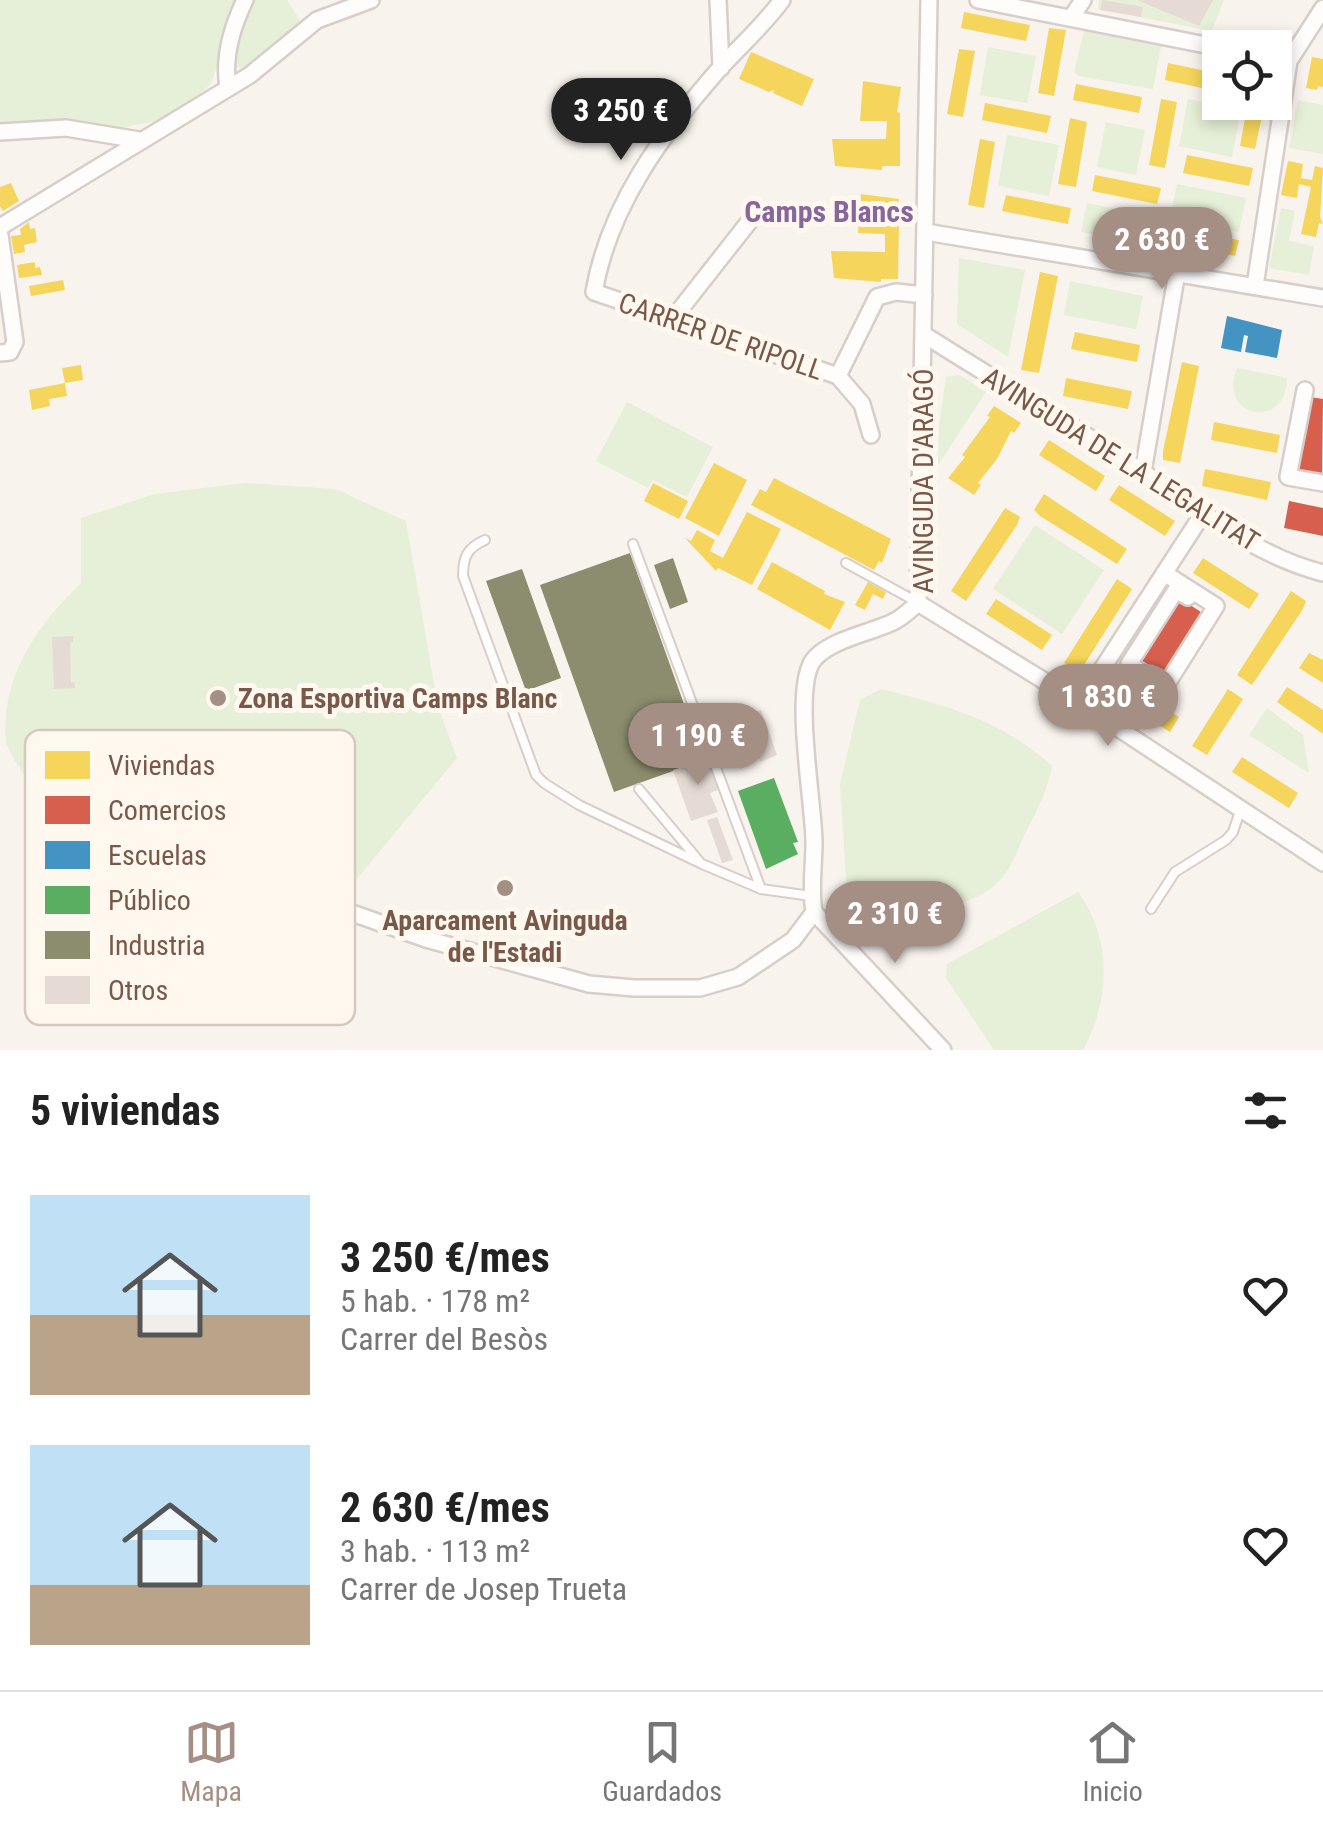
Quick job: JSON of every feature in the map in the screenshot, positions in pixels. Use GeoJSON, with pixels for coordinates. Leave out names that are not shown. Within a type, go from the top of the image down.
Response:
{"type":"FeatureCollection","features":[{"type":"Feature","properties":{"kind":"street"},"geometry":{"type":"LineString","coordinates":[[228,87],[225,69],[245,0]]}},
{"type":"Feature","properties":{"kind":"street"},"geometry":{"type":"LineString","coordinates":[[7,351],[15,330],[0,231],[139,140],[250,76],[318,20],[371,0]]}},
{"type":"Feature","properties":{"kind":"street"},"geometry":{"type":"LineString","coordinates":[[718,0],[721,68]]}},
{"type":"Feature","properties":{"kind":"street"},"geometry":{"type":"LineString","coordinates":[[721,68],[782,0]]}},
{"type":"Feature","properties":{"kind":"street","name":"AVINGUDA D'ARAGÓ"},"geometry":{"type":"LineString","coordinates":[[929,0],[918,603],[1080,703],[1323,863]]}},
{"type":"Feature","properties":{"kind":"street"},"geometry":{"type":"LineString","coordinates":[[978,0],[1202,44]]}},
{"type":"Feature","properties":{"kind":"street"},"geometry":{"type":"LineString","coordinates":[[1071,18],[1083,0]]}},
{"type":"Feature","properties":{"kind":"street"},"geometry":{"type":"LineString","coordinates":[[1292,47],[1323,8]]}},
{"type":"Feature","properties":{"kind":"street","name":"CARRER DE RIPOLL"},"geometry":{"type":"LineString","coordinates":[[721,68],[673,126],[614,218],[594,292],[838,376],[862,404],[871,436]]}},
{"type":"Feature","properties":{"kind":"street"},"geometry":{"type":"LineString","coordinates":[[1255,286],[1275,120]]}},
{"type":"Feature","properties":{"kind":"street"},"geometry":{"type":"LineString","coordinates":[[0,132],[66,128],[139,140]]}},
{"type":"Feature","properties":{"kind":"street"},"geometry":{"type":"LineString","coordinates":[[671,320],[752,218]]}},
{"type":"Feature","properties":{"kind":"street"},"geometry":{"type":"LineString","coordinates":[[926,232],[1323,298]]}},
{"type":"Feature","properties":{"kind":"street"},"geometry":{"type":"LineString","coordinates":[[1143,472],[1177,272]]}},
{"type":"Feature","properties":{"kind":"street"},"geometry":{"type":"LineString","coordinates":[[838,376],[877,296],[896,292],[924,294]]}},
{"type":"Feature","properties":{"kind":"street","name":"AVINGUDA DE LA LEGALITAT"},"geometry":{"type":"LineString","coordinates":[[923,334],[1143,472],[1202,515],[1292,565],[1323,573]]}},
{"type":"Feature","properties":{"kind":"street"},"geometry":{"type":"LineString","coordinates":[[1305,390],[1288,477],[1323,483]]}},
{"type":"Feature","properties":{"kind":"street"},"geometry":{"type":"LineString","coordinates":[[1080,703],[1202,515]]}},
{"type":"Feature","properties":{"kind":"street"},"geometry":{"type":"LineString","coordinates":[[1164,574],[1216,606],[1164,687],[1129,664],[1176,590],[1188,597],[1192,592]]}},
{"type":"Feature","properties":{"kind":"street"},"geometry":{"type":"LineString","coordinates":[[355,915],[426,940],[589,984],[700,988],[738,977],[794,940],[813,904],[806,675],[815,658],[834,646],[898,620],[918,603]]}},
{"type":"Feature","properties":{"kind":"street"},"geometry":{"type":"LineString","coordinates":[[813,904],[943,1050]]}},
{"type":"Feature","properties":{"kind":"lane"},"geometry":{"type":"LineString","coordinates":[[484,540],[466,555],[464,576],[536,775],[566,798],[702,864],[760,889],[813,904]]}},
{"type":"Feature","properties":{"kind":"lane"},"geometry":{"type":"LineString","coordinates":[[633,544],[760,889]]}},
{"type":"Feature","properties":{"kind":"lane"},"geometry":{"type":"LineString","coordinates":[[846,563],[918,603]]}},
{"type":"Feature","properties":{"kind":"lane"},"geometry":{"type":"LineString","coordinates":[[639,789],[702,864]]}},
{"type":"Feature","properties":{"kind":"lane"},"geometry":{"type":"LineString","coordinates":[[1150,910],[1175,872],[1226,840],[1242,808]]}},
{"type":"Feature","properties":{"kind":"green space"},"geometry":{"type":"Polygon","coordinates":[[[0,0],[239,0],[211,84],[194,99],[155,121],[116,129],[70,124],[0,127],[0,0]]]}},
{"type":"Feature","properties":{"kind":"green space"},"geometry":{"type":"Polygon","coordinates":[[[252,0],[287,0],[301,22],[242,69],[233,64],[233,57],[252,0]]]}},
{"type":"Feature","properties":{"kind":"green space"},"geometry":{"type":"Polygon","coordinates":[[[1099,0],[1224,0],[1212,30],[1098,9],[1099,0]]]}},
{"type":"Feature","properties":{"kind":"green space"},"geometry":{"type":"Polygon","coordinates":[[[1084,31],[1161,46],[1153,89],[1078,76],[1074,72],[1084,31]]]}},
{"type":"Feature","properties":{"kind":"green space"},"geometry":{"type":"Polygon","coordinates":[[[988,47],[1036,56],[1027,103],[980,95],[988,47]]]}},
{"type":"Feature","properties":{"kind":"green space"},"geometry":{"type":"Polygon","coordinates":[[[1188,99],[1202,102],[1202,120],[1239,120],[1232,157],[1179,146],[1188,99]]]}},
{"type":"Feature","properties":{"kind":"green space"},"geometry":{"type":"Polygon","coordinates":[[[1298,100],[1323,105],[1323,154],[1289,148],[1298,100]]]}},
{"type":"Feature","properties":{"kind":"green space"},"geometry":{"type":"Polygon","coordinates":[[[1106,122],[1145,130],[1136,175],[1097,167],[1106,122]]]}},
{"type":"Feature","properties":{"kind":"green space"},"geometry":{"type":"Polygon","coordinates":[[[1007,135],[1059,145],[1049,196],[998,186],[1007,135]]]}},
{"type":"Feature","properties":{"kind":"green space"},"geometry":{"type":"Polygon","coordinates":[[[1177,184],[1246,198],[1239,232],[1170,218],[1177,184]]]}},
{"type":"Feature","properties":{"kind":"green space"},"geometry":{"type":"Polygon","coordinates":[[[1087,203],[1158,217],[1152,245],[1081,232],[1087,203]]]}},
{"type":"Feature","properties":{"kind":"green space"},"geometry":{"type":"Polygon","coordinates":[[[1281,208],[1295,211],[1289,241],[1314,246],[1309,275],[1269,268],[1281,208]]]}},
{"type":"Feature","properties":{"kind":"green space"},"geometry":{"type":"Polygon","coordinates":[[[959,258],[1025,270],[1008,357],[957,324],[959,258]]]}},
{"type":"Feature","properties":{"kind":"green space"},"geometry":{"type":"Polygon","coordinates":[[[1070,281],[1143,296],[1136,329],[1064,315],[1070,281]]]}},
{"type":"Feature","properties":{"kind":"green space"},"geometry":{"type":"Polygon","coordinates":[[[1237,368],[1287,378],[1284,395],[1276,406],[1254,412],[1244,407],[1236,398],[1233,385],[1237,368]]]}},
{"type":"Feature","properties":{"kind":"green space"},"geometry":{"type":"Polygon","coordinates":[[[960,375],[986,392],[938,465],[946,377],[960,375]]]}},
{"type":"Feature","properties":{"kind":"green space"},"geometry":{"type":"Polygon","coordinates":[[[627,402],[713,447],[687,497],[653,480],[648,488],[596,461],[627,402]]]}},
{"type":"Feature","properties":{"kind":"green space","name":"Zona Esportiva Camps Blanc"},"geometry":{"type":"Polygon","coordinates":[[[245,483],[335,489],[406,521],[438,707],[457,758],[355,881],[355,730],[25,730],[25,777],[13,757],[6,743],[9,696],[37,634],[81,583],[81,518],[155,494],[245,483]]]}},
{"type":"Feature","properties":{"kind":"green space"},"geometry":{"type":"Polygon","coordinates":[[[1035,525],[1104,570],[1062,634],[993,589],[1035,525]]]}},
{"type":"Feature","properties":{"kind":"green space"},"geometry":{"type":"Polygon","coordinates":[[[881,689],[950,708],[992,725],[1052,766],[1040,803],[1008,869],[985,892],[968,901],[928,906],[847,894],[840,784],[860,700],[881,689]]]}},
{"type":"Feature","properties":{"kind":"green space"},"geometry":{"type":"Polygon","coordinates":[[[1267,708],[1303,735],[1309,773],[1249,735],[1267,708]]]}},
{"type":"Feature","properties":{"kind":"green space"},"geometry":{"type":"Polygon","coordinates":[[[1078,892],[1097,930],[1104,970],[1099,1011],[1083,1050],[994,1050],[946,978],[947,964],[1078,892]]]}},
{"type":"Feature","properties":{"kind":"building: Viviendas"},"geometry":{"type":"Polygon","coordinates":[[[964,12],[1030,25],[1026,41],[961,28],[964,12]]]}},
{"type":"Feature","properties":{"kind":"building: Viviendas"},"geometry":{"type":"Polygon","coordinates":[[[1049,28],[1066,30],[1054,96],[1038,93],[1049,28]]]}},
{"type":"Feature","properties":{"kind":"building: Viviendas"},"geometry":{"type":"Polygon","coordinates":[[[959,49],[975,51],[963,117],[947,114],[959,49]]]}},
{"type":"Feature","properties":{"kind":"building: Viviendas"},"geometry":{"type":"Polygon","coordinates":[[[751,52],[814,79],[802,106],[773,93],[774,90],[769,92],[739,79],[751,52]]]}},
{"type":"Feature","properties":{"kind":"building: Viviendas"},"geometry":{"type":"Polygon","coordinates":[[[1312,57],[1323,59],[1323,87],[1318,86],[1317,90],[1306,88],[1312,57]]]}},
{"type":"Feature","properties":{"kind":"building: Viviendas"},"geometry":{"type":"Polygon","coordinates":[[[1168,63],[1202,70],[1202,88],[1165,80],[1168,63]]]}},
{"type":"Feature","properties":{"kind":"building: Viviendas"},"geometry":{"type":"Polygon","coordinates":[[[863,81],[901,87],[897,112],[900,166],[882,166],[882,170],[835,166],[832,139],[886,139],[887,121],[860,121],[863,81]]]}},
{"type":"Feature","properties":{"kind":"building: Viviendas"},"geometry":{"type":"Polygon","coordinates":[[[1076,84],[1142,97],[1139,113],[1073,100],[1076,84]]]}},
{"type":"Feature","properties":{"kind":"building: Viviendas"},"geometry":{"type":"Polygon","coordinates":[[[1161,99],[1177,102],[1165,168],[1149,165],[1161,99]]]}},
{"type":"Feature","properties":{"kind":"building: Viviendas"},"geometry":{"type":"Polygon","coordinates":[[[985,103],[1051,116],[1047,133],[982,120],[985,103]]]}},
{"type":"Feature","properties":{"kind":"building: Viviendas"},"geometry":{"type":"Polygon","coordinates":[[[1070,118],[1087,122],[1076,187],[1058,184],[1070,118]]]}},
{"type":"Feature","properties":{"kind":"building: Viviendas"},"geometry":{"type":"Polygon","coordinates":[[[1245,120],[1261,120],[1255,149],[1240,146],[1245,120]]]}},
{"type":"Feature","properties":{"kind":"building: Viviendas"},"geometry":{"type":"Polygon","coordinates":[[[980,139],[995,142],[984,208],[968,205],[980,139]]]}},
{"type":"Feature","properties":{"kind":"building: Viviendas"},"geometry":{"type":"Polygon","coordinates":[[[1187,155],[1253,168],[1249,186],[1183,173],[1187,155]]]}},
{"type":"Feature","properties":{"kind":"building: Viviendas"},"geometry":{"type":"Polygon","coordinates":[[[1288,161],[1303,164],[1301,178],[1312,180],[1315,166],[1323,168],[1323,224],[1319,223],[1316,237],[1301,234],[1311,187],[1299,184],[1297,198],[1281,195],[1288,161]]]}},
{"type":"Feature","properties":{"kind":"building: Viviendas"},"geometry":{"type":"Polygon","coordinates":[[[1095,175],[1161,188],[1157,204],[1092,191],[1095,175]]]}},
{"type":"Feature","properties":{"kind":"building: Viviendas"},"geometry":{"type":"Polygon","coordinates":[[[11,183],[19,201],[3,211],[0,187],[11,183]]]}},
{"type":"Feature","properties":{"kind":"building: Viviendas"},"geometry":{"type":"Polygon","coordinates":[[[861,194],[899,199],[895,225],[899,225],[898,279],[881,282],[834,278],[831,251],[885,252],[885,234],[858,233],[861,194]]]}},
{"type":"Feature","properties":{"kind":"building: Viviendas"},"geometry":{"type":"Polygon","coordinates":[[[1006,195],[1071,208],[1068,224],[1002,211],[1006,195]]]}},
{"type":"Feature","properties":{"kind":"building: Viviendas"},"geometry":{"type":"Polygon","coordinates":[[[29,222],[30,229],[35,228],[37,242],[24,245],[25,252],[14,254],[11,236],[21,235],[20,229],[29,222]]]}},
{"type":"Feature","properties":{"kind":"building: Viviendas"},"geometry":{"type":"Polygon","coordinates":[[[1173,227],[1239,240],[1235,256],[1170,243],[1173,227]]]}},
{"type":"Feature","properties":{"kind":"building: Viviendas"},"geometry":{"type":"Polygon","coordinates":[[[35,262],[42,275],[19,278],[17,265],[35,262]]]}},
{"type":"Feature","properties":{"kind":"building: Viviendas"},"geometry":{"type":"Polygon","coordinates":[[[1040,272],[1058,276],[1039,373],[1021,370],[1040,272]]]}},
{"type":"Feature","properties":{"kind":"building: Viviendas"},"geometry":{"type":"Polygon","coordinates":[[[63,280],[65,290],[31,296],[29,286],[63,280]]]}},
{"type":"Feature","properties":{"kind":"building: Viviendas"},"geometry":{"type":"Polygon","coordinates":[[[1075,332],[1140,345],[1137,362],[1071,349],[1075,332]]]}},
{"type":"Feature","properties":{"kind":"building: Viviendas"},"geometry":{"type":"Polygon","coordinates":[[[1182,362],[1199,366],[1180,463],[1163,460],[1163,451],[1182,362]]]}},
{"type":"Feature","properties":{"kind":"building: Viviendas"},"geometry":{"type":"Polygon","coordinates":[[[81,365],[83,380],[65,383],[62,368],[81,365]]]}},
{"type":"Feature","properties":{"kind":"building: Viviendas"},"geometry":{"type":"Polygon","coordinates":[[[1066,378],[1132,391],[1128,409],[1063,396],[1066,378]]]}},
{"type":"Feature","properties":{"kind":"building: Viviendas"},"geometry":{"type":"Polygon","coordinates":[[[65,383],[67,396],[49,399],[50,406],[32,410],[29,390],[65,383]]]}},
{"type":"Feature","properties":{"kind":"building: Viviendas"},"geometry":{"type":"Polygon","coordinates":[[[994,406],[1021,423],[1014,433],[1011,431],[974,495],[948,478],[965,457],[962,455],[994,406]]]}},
{"type":"Feature","properties":{"kind":"building: Viviendas"},"geometry":{"type":"Polygon","coordinates":[[[1214,422],[1280,435],[1277,453],[1211,440],[1214,422]]]}},
{"type":"Feature","properties":{"kind":"building: Viviendas"},"geometry":{"type":"Polygon","coordinates":[[[1049,440],[1105,476],[1096,491],[1039,455],[1049,440]]]}},
{"type":"Feature","properties":{"kind":"building: Viviendas"},"geometry":{"type":"Polygon","coordinates":[[[714,463],[747,480],[719,536],[685,518],[714,463]]]}},
{"type":"Feature","properties":{"kind":"building: Viviendas"},"geometry":{"type":"Polygon","coordinates":[[[1205,469],[1271,482],[1267,500],[1202,486],[1205,469]]]}},
{"type":"Feature","properties":{"kind":"building: Viviendas"},"geometry":{"type":"Polygon","coordinates":[[[774,478],[891,539],[882,563],[879,561],[874,570],[751,505],[760,489],[766,492],[774,478]]]}},
{"type":"Feature","properties":{"kind":"building: Viviendas"},"geometry":{"type":"Polygon","coordinates":[[[653,483],[688,501],[679,519],[644,501],[653,483]]]}},
{"type":"Feature","properties":{"kind":"building: Viviendas"},"geometry":{"type":"Polygon","coordinates":[[[1119,485],[1175,521],[1165,536],[1109,500],[1119,485]]]}},
{"type":"Feature","properties":{"kind":"building: Viviendas"},"geometry":{"type":"Polygon","coordinates":[[[1044,494],[1127,549],[1117,564],[1040,516],[1034,510],[1044,494]]]}},
{"type":"Feature","properties":{"kind":"building: Viviendas"},"geometry":{"type":"Polygon","coordinates":[[[1005,508],[1020,517],[1017,525],[966,601],[951,591],[1005,508]]]}},
{"type":"Feature","properties":{"kind":"building: Viviendas"},"geometry":{"type":"Polygon","coordinates":[[[747,512],[781,529],[752,585],[718,568],[716,571],[685,538],[691,541],[697,530],[715,540],[710,551],[723,558],[747,512]]]}},
{"type":"Feature","properties":{"kind":"building: Viviendas"},"geometry":{"type":"Polygon","coordinates":[[[1203,558],[1259,594],[1249,609],[1193,573],[1203,558]]]}},
{"type":"Feature","properties":{"kind":"building: Viviendas"},"geometry":{"type":"Polygon","coordinates":[[[772,562],[825,591],[824,594],[845,602],[830,630],[757,589],[772,562]]]}},
{"type":"Feature","properties":{"kind":"building: Viviendas"},"geometry":{"type":"Polygon","coordinates":[[[1117,579],[1132,589],[1079,673],[1064,663],[1117,579]]]}},
{"type":"Feature","properties":{"kind":"building: Viviendas"},"geometry":{"type":"Polygon","coordinates":[[[868,582],[886,592],[883,599],[873,594],[865,610],[855,605],[868,582]]]}},
{"type":"Feature","properties":{"kind":"building: Viviendas"},"geometry":{"type":"Polygon","coordinates":[[[1291,591],[1306,601],[1303,609],[1252,685],[1237,675],[1291,591]]]}},
{"type":"Feature","properties":{"kind":"building: Viviendas"},"geometry":{"type":"Polygon","coordinates":[[[996,599],[1052,635],[1042,650],[986,614],[996,599]]]}},
{"type":"Feature","properties":{"kind":"building: Viviendas"},"geometry":{"type":"Polygon","coordinates":[[[1309,653],[1323,660],[1323,683],[1299,668],[1309,653]]]}},
{"type":"Feature","properties":{"kind":"building: Viviendas"},"geometry":{"type":"Polygon","coordinates":[[[1123,681],[1179,717],[1170,732],[1113,696],[1123,681]]]}},
{"type":"Feature","properties":{"kind":"building: Viviendas"},"geometry":{"type":"Polygon","coordinates":[[[1287,687],[1323,710],[1323,734],[1277,702],[1287,687]]]}},
{"type":"Feature","properties":{"kind":"building: Viviendas"},"geometry":{"type":"Polygon","coordinates":[[[1228,689],[1243,699],[1207,755],[1192,746],[1228,689]]]}},
{"type":"Feature","properties":{"kind":"building: Viviendas"},"geometry":{"type":"Polygon","coordinates":[[[1242,757],[1298,793],[1289,808],[1232,772],[1242,757]]]}},
{"type":"Feature","properties":{"kind":"building: Comercios"},"geometry":{"type":"Polygon","coordinates":[[[1310,397],[1323,399],[1322,477],[1295,472],[1310,397]]]}},
{"type":"Feature","properties":{"kind":"building: Comercios"},"geometry":{"type":"Polygon","coordinates":[[[1289,501],[1323,508],[1323,536],[1284,528],[1289,501]]]}},
{"type":"Feature","properties":{"kind":"building: Comercios"},"geometry":{"type":"Polygon","coordinates":[[[1181,599],[1204,614],[1162,679],[1139,664],[1181,599]]]}},
{"type":"Feature","properties":{"kind":"building: Escuelas"},"geometry":{"type":"Polygon","coordinates":[[[1227,316],[1282,330],[1277,358],[1245,352],[1248,336],[1244,335],[1241,352],[1221,348],[1227,316]]]}},
{"type":"Feature","properties":{"kind":"building: Público"},"geometry":{"type":"Polygon","coordinates":[[[774,778],[798,842],[793,843],[798,854],[766,869],[738,791],[774,778]]]}},
{"type":"Feature","properties":{"kind":"building: Industria"},"geometry":{"type":"Polygon","coordinates":[[[630,553],[704,760],[614,792],[540,585],[630,553]]]}},
{"type":"Feature","properties":{"kind":"building: Industria"},"geometry":{"type":"Polygon","coordinates":[[[673,558],[688,602],[670,609],[654,565],[673,558]]]}},
{"type":"Feature","properties":{"kind":"building: Industria"},"geometry":{"type":"Polygon","coordinates":[[[522,569],[561,678],[526,691],[486,581],[522,569]]]}},
{"type":"Feature","properties":{"kind":"building: Otros"},"geometry":{"type":"Polygon","coordinates":[[[1102,0],[1143,7],[1141,17],[1100,10],[1102,0]]]}},
{"type":"Feature","properties":{"kind":"building: Otros"},"geometry":{"type":"Polygon","coordinates":[[[1137,0],[1213,0],[1199,26],[1137,0]]]}},
{"type":"Feature","properties":{"kind":"building: Otros"},"geometry":{"type":"Polygon","coordinates":[[[73,636],[71,683],[75,682],[75,688],[54,689],[52,637],[73,636]]]}},
{"type":"Feature","properties":{"kind":"building: Otros"},"geometry":{"type":"Polygon","coordinates":[[[761,710],[777,755],[760,762],[743,717],[761,710]]]}},
{"type":"Feature","properties":{"kind":"building: Otros"},"geometry":{"type":"Polygon","coordinates":[[[732,721],[749,766],[740,769],[723,724],[732,721]]]}},
{"type":"Feature","properties":{"kind":"building: Otros"},"geometry":{"type":"Polygon","coordinates":[[[709,758],[720,789],[710,793],[718,812],[691,821],[673,770],[709,758]]]}},
{"type":"Feature","properties":{"kind":"building: Otros"},"geometry":{"type":"Polygon","coordinates":[[[717,817],[733,860],[722,863],[707,820],[717,817]]]}},
{"type":"Feature","properties":{"kind":"place","name":"Zona Esportiva Camps Blanc"},"geometry":{"type":"Point","coordinates":[218,698]}},
{"type":"Feature","properties":{"kind":"place","name":"Aparcament Avinguda de l'Estadi"},"geometry":{"type":"Point","coordinates":[505,888]}},
{"type":"Feature","properties":{"kind":"district","name":"Camps Blancs"},"geometry":{"type":"Point","coordinates":[829,212]}}]}
